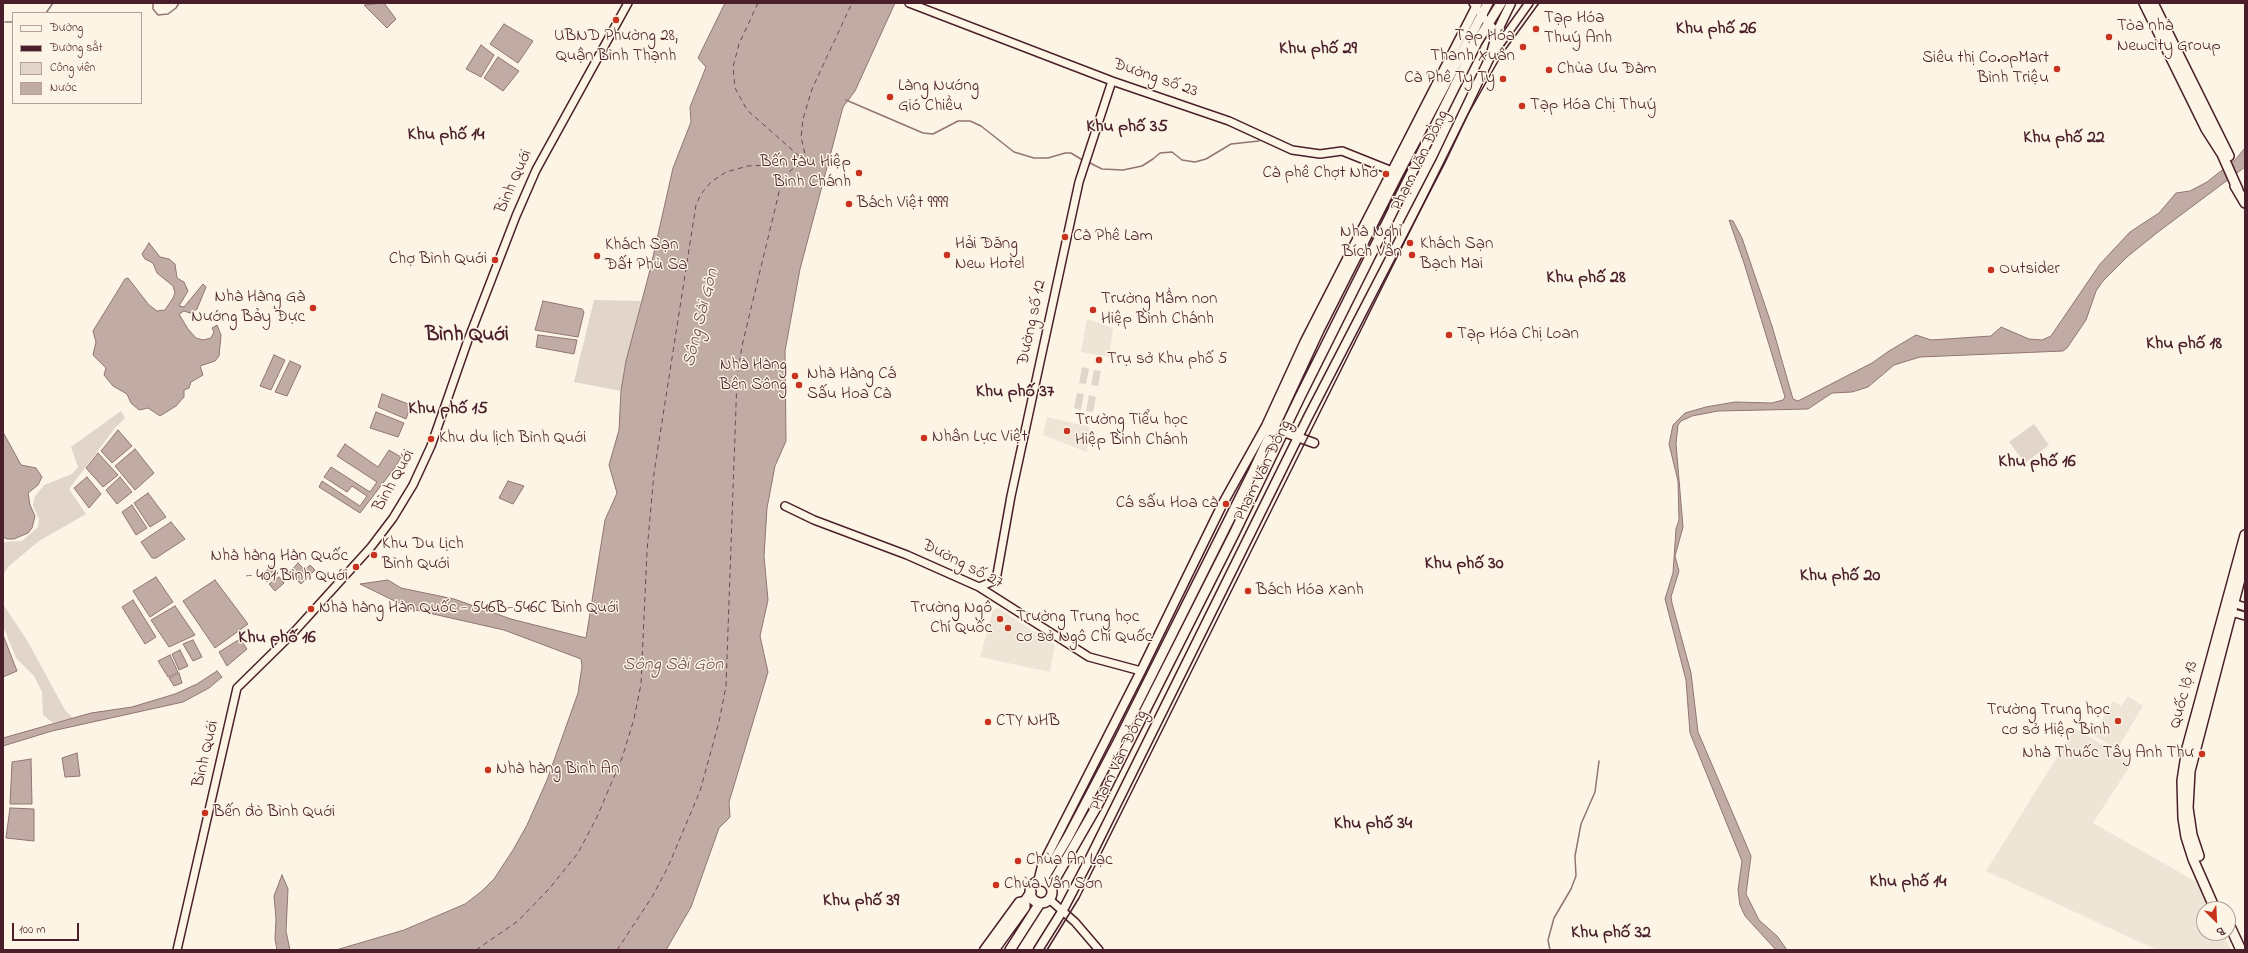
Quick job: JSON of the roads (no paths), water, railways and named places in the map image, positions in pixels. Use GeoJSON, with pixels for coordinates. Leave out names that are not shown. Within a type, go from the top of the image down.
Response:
{"type":"FeatureCollection","features":[{"type":"Feature","properties":{"kind":"highway","name":"Phạm Văn Đồng"},"geometry":{"type":"LineString","coordinates":[[1040,882],[1068,837],[1118,742],[1254,470],[1269,427],[1477,7],[1488,3]]}},
{"type":"Feature","properties":{"kind":"highway","name":"Phạm Văn Đồng"},"geometry":{"type":"LineString","coordinates":[[1050,886],[1096,806],[1234,534],[1283,432],[1488,23],[1501,3]]}},
{"type":"Feature","properties":{"kind":"highway"},"geometry":{"type":"LineString","coordinates":[[2144,3],[2219,144],[2242,190],[2245,203]]}},
{"type":"Feature","properties":{"kind":"highway"},"geometry":{"type":"LineString","coordinates":[[2153,3],[2219,144]]}},
{"type":"Feature","properties":{"kind":"highway","name":"Quốc lộ 13"},"geometry":{"type":"LineString","coordinates":[[2211,901],[2193,859],[2183,818],[2182,781],[2229,606],[2245,534]]}},
{"type":"Feature","properties":{"kind":"highway","name":"Quốc lộ 13"},"geometry":{"type":"LineString","coordinates":[[2229,606],[2245,560]]}},
{"type":"Feature","properties":{"kind":"highway","name":"Quốc lộ 13"},"geometry":{"type":"LineString","coordinates":[[2195,734],[2188,783],[2190,820],[2199,856],[2219,901]]}},
{"type":"Feature","properties":{"kind":"highway"},"geometry":{"type":"LineString","coordinates":[[994,950],[1024,907],[1025,900],[1031,892],[1033,886],[1040,882],[1050,886],[1052,892],[1050,899],[1040,903],[1010,950]]}},
{"type":"Feature","properties":{"kind":"highway"},"geometry":{"type":"LineString","coordinates":[[1031,892],[1034,900],[1040,903]]}},
{"type":"Feature","properties":{"kind":"highway"},"geometry":{"type":"LineString","coordinates":[[2236,939],[2241,950]]}},
{"type":"Feature","properties":{"kind":"main road","name":"Phạm Văn Đồng"},"geometry":{"type":"LineString","coordinates":[[1038,950],[1063,910],[1299,437],[1441,160],[1490,58],[1500,35],[1510,3]]}},
{"type":"Feature","properties":{"kind":"main road","name":"Phạm Văn Đồng"},"geometry":{"type":"LineString","coordinates":[[1040,882],[1042,866],[1141,671],[1222,505],[1269,427]]}},
{"type":"Feature","properties":{"kind":"main road"},"geometry":{"type":"LineString","coordinates":[[1269,427],[1314,443]]}},
{"type":"Feature","properties":{"kind":"main road"},"geometry":{"type":"LineString","coordinates":[[984,950],[1015,906],[1019,902],[1025,900]]}},
{"type":"Feature","properties":{"kind":"street","name":"Bình Quới"},"geometry":{"type":"LineString","coordinates":[[177,950],[237,688],[300,627],[371,547],[394,518],[413,485],[431,446],[468,340],[516,216],[536,170],[628,3]]}},
{"type":"Feature","properties":{"kind":"street","name":"Đường số 23"},"geometry":{"type":"LineString","coordinates":[[910,3],[1112,81],[1228,120],[1292,150],[1320,154],[1342,151],[1395,172]]}},
{"type":"Feature","properties":{"kind":"street"},"geometry":{"type":"LineString","coordinates":[[1477,7],[1488,23],[1500,35],[1529,3]]}},
{"type":"Feature","properties":{"kind":"street","name":"Đường số 12"},"geometry":{"type":"LineString","coordinates":[[979,587],[996,580],[1011,496],[1081,172],[1112,81]]}},
{"type":"Feature","properties":{"kind":"street","name":"Đường số 27"},"geometry":{"type":"LineString","coordinates":[[785,506],[814,520],[907,555],[979,587],[1088,657],[1141,671]]}},
{"type":"Feature","properties":{"kind":"street"},"geometry":{"type":"LineString","coordinates":[[2229,606],[2245,607]]}},
{"type":"Feature","properties":{"kind":"street"},"geometry":{"type":"LineString","coordinates":[[2229,606],[2245,616]]}},
{"type":"Feature","properties":{"kind":"street"},"geometry":{"type":"LineString","coordinates":[[1050,899],[1063,910],[1100,950]]}},
{"type":"Feature","properties":{"kind":"water"},"geometry":{"type":"Polygon","coordinates":[[[384,3],[396,19],[387,28],[364,5],[384,3]]]}},
{"type":"Feature","properties":{"kind":"water","name":"Sông Sài Gòn"},"geometry":{"type":"Polygon","coordinates":[[[725,3],[895,3],[855,91],[843,107],[800,269],[785,351],[786,441],[775,466],[767,508],[764,556],[768,600],[760,636],[768,672],[729,802],[730,817],[719,828],[691,907],[666,950],[336,950],[404,930],[465,904],[482,891],[494,879],[513,850],[527,825],[547,780],[578,693],[582,666],[581,659],[504,630],[411,609],[360,584],[388,580],[401,588],[454,599],[511,619],[586,638],[605,520],[617,493],[609,465],[619,430],[621,391],[626,361],[650,270],[673,168],[691,122],[690,107],[706,67],[698,58],[725,3]]]}},
{"type":"Feature","properties":{"kind":"water"},"geometry":{"type":"Polygon","coordinates":[[[504,24],[533,41],[518,63],[490,44],[504,24]]]}},
{"type":"Feature","properties":{"kind":"water"},"geometry":{"type":"Polygon","coordinates":[[[481,45],[494,55],[481,77],[466,69],[481,45]]]}},
{"type":"Feature","properties":{"kind":"water"},"geometry":{"type":"Polygon","coordinates":[[[498,57],[519,71],[503,91],[484,78],[498,57]]]}},
{"type":"Feature","properties":{"kind":"water"},"geometry":{"type":"Polygon","coordinates":[[[2245,148],[2245,167],[2158,232],[2127,257],[2103,281],[2096,291],[2086,320],[2067,348],[2063,351],[1920,357],[1894,365],[1868,387],[1852,392],[1832,393],[1808,409],[1718,411],[1692,416],[1681,421],[1678,425],[1676,444],[1683,527],[1675,556],[1679,571],[1671,597],[1672,603],[1691,673],[1698,732],[1751,856],[1746,894],[1759,920],[1777,936],[1787,950],[1776,950],[1745,916],[1740,905],[1738,890],[1742,861],[1690,733],[1686,680],[1665,599],[1673,573],[1676,529],[1679,520],[1678,481],[1669,444],[1673,425],[1685,413],[1706,407],[1735,402],[1772,403],[1783,400],[1785,397],[1744,263],[1729,220],[1733,221],[1742,238],[1772,326],[1793,399],[1798,401],[1872,363],[1916,335],[1931,340],[1991,336],[2001,327],[2029,339],[2042,340],[2051,336],[2100,264],[2130,232],[2159,213],[2176,193],[2190,191],[2207,182],[2235,160],[2245,148]]]}},
{"type":"Feature","properties":{"kind":"water"},"geometry":{"type":"Polygon","coordinates":[[[149,243],[160,257],[169,259],[175,264],[177,278],[184,282],[188,291],[179,306],[184,307],[203,284],[206,287],[197,309],[190,313],[184,311],[179,314],[188,329],[196,338],[203,340],[211,338],[214,332],[212,328],[217,325],[221,335],[219,356],[215,361],[200,366],[203,375],[191,382],[189,388],[184,390],[184,397],[176,406],[160,416],[148,408],[139,410],[131,403],[127,394],[113,386],[104,375],[106,368],[93,355],[96,342],[93,331],[125,279],[128,278],[149,305],[157,311],[165,310],[173,298],[175,293],[173,286],[157,273],[153,263],[145,259],[142,254],[149,243]]]}},
{"type":"Feature","properties":{"kind":"water"},"geometry":{"type":"Polygon","coordinates":[[[543,301],[582,309],[584,312],[578,337],[535,330],[543,301]]]}},
{"type":"Feature","properties":{"kind":"water"},"geometry":{"type":"Polygon","coordinates":[[[538,335],[577,340],[574,354],[536,347],[538,335]]]}},
{"type":"Feature","properties":{"kind":"water"},"geometry":{"type":"Polygon","coordinates":[[[274,355],[285,360],[271,390],[260,386],[274,355]]]}},
{"type":"Feature","properties":{"kind":"water"},"geometry":{"type":"Polygon","coordinates":[[[290,361],[301,366],[287,396],[275,392],[290,361]]]}},
{"type":"Feature","properties":{"kind":"water"},"geometry":{"type":"Polygon","coordinates":[[[382,394],[411,405],[406,419],[378,407],[382,394]]]}},
{"type":"Feature","properties":{"kind":"water"},"geometry":{"type":"Polygon","coordinates":[[[376,412],[404,423],[398,437],[370,428],[376,412]]]}},
{"type":"Feature","properties":{"kind":"water"},"geometry":{"type":"Polygon","coordinates":[[[118,430],[132,446],[112,463],[101,451],[118,430]]]}},
{"type":"Feature","properties":{"kind":"water"},"geometry":{"type":"Polygon","coordinates":[[[3,432],[21,465],[36,468],[42,477],[38,485],[28,493],[30,505],[35,516],[32,528],[28,533],[14,539],[7,539],[3,537],[3,432]]]}},
{"type":"Feature","properties":{"kind":"water"},"geometry":{"type":"Polygon","coordinates":[[[345,444],[378,467],[389,450],[401,457],[396,466],[360,513],[319,487],[322,481],[360,506],[367,496],[352,486],[347,492],[324,477],[331,467],[370,492],[377,482],[337,456],[345,444]]]}},
{"type":"Feature","properties":{"kind":"water"},"geometry":{"type":"Polygon","coordinates":[[[135,449],[154,473],[135,490],[115,466],[135,449]]]}},
{"type":"Feature","properties":{"kind":"water"},"geometry":{"type":"Polygon","coordinates":[[[98,453],[118,475],[103,487],[86,468],[98,453]]]}},
{"type":"Feature","properties":{"kind":"water"},"geometry":{"type":"Polygon","coordinates":[[[87,477],[101,494],[89,508],[74,488],[87,477]]]}},
{"type":"Feature","properties":{"kind":"water"},"geometry":{"type":"Polygon","coordinates":[[[120,477],[132,492],[117,504],[106,490],[120,477]]]}},
{"type":"Feature","properties":{"kind":"water"},"geometry":{"type":"Polygon","coordinates":[[[508,481],[524,486],[513,504],[499,498],[508,481]]]}},
{"type":"Feature","properties":{"kind":"water"},"geometry":{"type":"Polygon","coordinates":[[[148,493],[166,517],[150,527],[134,503],[148,493]]]}},
{"type":"Feature","properties":{"kind":"water"},"geometry":{"type":"Polygon","coordinates":[[[132,505],[147,528],[136,535],[122,512],[132,505]]]}},
{"type":"Feature","properties":{"kind":"water"},"geometry":{"type":"Polygon","coordinates":[[[171,522],[185,539],[156,558],[152,558],[141,542],[171,522]]]}},
{"type":"Feature","properties":{"kind":"water"},"geometry":{"type":"Polygon","coordinates":[[[298,563],[305,570],[310,565],[315,570],[301,584],[289,573],[298,563]]]}},
{"type":"Feature","properties":{"kind":"water"},"geometry":{"type":"Polygon","coordinates":[[[272,566],[278,573],[267,582],[261,575],[272,566]]]}},
{"type":"Feature","properties":{"kind":"water"},"geometry":{"type":"Polygon","coordinates":[[[156,577],[173,602],[150,617],[133,591],[156,577]]]}},
{"type":"Feature","properties":{"kind":"water"},"geometry":{"type":"Polygon","coordinates":[[[279,577],[284,583],[275,591],[269,584],[279,577]]]}},
{"type":"Feature","properties":{"kind":"water"},"geometry":{"type":"Polygon","coordinates":[[[215,580],[248,624],[215,648],[183,601],[215,580]]]}},
{"type":"Feature","properties":{"kind":"water"},"geometry":{"type":"Polygon","coordinates":[[[133,600],[156,637],[145,644],[122,607],[133,600]]]}},
{"type":"Feature","properties":{"kind":"water"},"geometry":{"type":"Polygon","coordinates":[[[175,606],[195,635],[169,647],[151,620],[175,606]]]}},
{"type":"Feature","properties":{"kind":"water"},"geometry":{"type":"Polygon","coordinates":[[[3,635],[17,671],[3,677],[3,635]]]}},
{"type":"Feature","properties":{"kind":"water"},"geometry":{"type":"Polygon","coordinates":[[[240,639],[247,649],[227,666],[219,652],[240,639]]]}},
{"type":"Feature","properties":{"kind":"water"},"geometry":{"type":"Polygon","coordinates":[[[193,640],[202,657],[193,661],[183,644],[193,640]]]}},
{"type":"Feature","properties":{"kind":"water"},"geometry":{"type":"Polygon","coordinates":[[[180,650],[188,666],[179,670],[172,654],[180,650]]]}},
{"type":"Feature","properties":{"kind":"water"},"geometry":{"type":"Polygon","coordinates":[[[170,655],[178,672],[168,677],[158,661],[170,655]]]}},
{"type":"Feature","properties":{"kind":"water"},"geometry":{"type":"Polygon","coordinates":[[[217,671],[222,677],[209,688],[183,702],[52,731],[3,746],[3,738],[91,713],[132,707],[175,694],[197,684],[217,671]]]}},
{"type":"Feature","properties":{"kind":"water"},"geometry":{"type":"Polygon","coordinates":[[[179,673],[182,683],[174,686],[169,678],[179,673]]]}},
{"type":"Feature","properties":{"kind":"water"},"geometry":{"type":"Polygon","coordinates":[[[77,753],[80,776],[65,777],[62,758],[77,753]]]}},
{"type":"Feature","properties":{"kind":"water"},"geometry":{"type":"Polygon","coordinates":[[[31,759],[32,804],[10,804],[12,762],[31,759]]]}},
{"type":"Feature","properties":{"kind":"water"},"geometry":{"type":"Polygon","coordinates":[[[10,808],[34,809],[34,841],[6,838],[10,808]]]}},
{"type":"Feature","properties":{"kind":"water"},"geometry":{"type":"Polygon","coordinates":[[[282,875],[288,889],[286,931],[290,950],[277,950],[275,939],[276,919],[274,896],[282,875]]]}},
{"type":"Feature","properties":{"kind":"waterway"},"geometry":{"type":"LineString","coordinates":[[47,12],[53,3]]}},
{"type":"Feature","properties":{"kind":"waterway"},"geometry":{"type":"LineString","coordinates":[[153,3],[153,9],[158,15],[168,14],[176,8],[179,3]]}},
{"type":"Feature","properties":{"kind":"waterway"},"geometry":{"type":"LineString","coordinates":[[5,22],[12,22]]}},
{"type":"Feature","properties":{"kind":"waterway"},"geometry":{"type":"LineString","coordinates":[[846,100],[923,133],[933,134],[958,121],[970,121],[981,126],[1014,152],[1034,158],[1048,158],[1065,153],[1071,153],[1084,161]]}},
{"type":"Feature","properties":{"kind":"waterway"},"geometry":{"type":"LineString","coordinates":[[1088,162],[1102,169],[1123,170],[1142,166],[1160,153],[1172,152],[1182,160],[1195,162],[1206,159],[1231,144],[1259,141]]}},
{"type":"Feature","properties":{"kind":"waterway"},"geometry":{"type":"LineString","coordinates":[[1550,950],[1548,940],[1554,918],[1571,889],[1576,876],[1575,856],[1581,824],[1595,792],[1599,761]]}},
{"type":"Feature","properties":{"kind":"railway"},"geometry":{"type":"LineString","coordinates":[[1047,950],[1079,898],[1467,116],[1502,54],[1539,3]]}},
{"type":"Feature","properties":{"kind":"place","name":"UBND Phường 28, Quận Bình Thạnh"},"geometry":{"type":"Point","coordinates":[616,20]}},
{"type":"Feature","properties":{"kind":"place","name":"Tạp Hóa Thuý Anh"},"geometry":{"type":"Point","coordinates":[1536,29]}},
{"type":"Feature","properties":{"kind":"place","name":"Tòa nhà Newcity Group"},"geometry":{"type":"Point","coordinates":[2109,37]}},
{"type":"Feature","properties":{"kind":"place","name":"Tạp Hóa Thanh Xuân"},"geometry":{"type":"Point","coordinates":[1523,47]}},
{"type":"Feature","properties":{"kind":"place","name":"Siêu thị Co.opMart Bình Triệu"},"geometry":{"type":"Point","coordinates":[2057,69]}},
{"type":"Feature","properties":{"kind":"place","name":"Chùa Ưu Đàm"},"geometry":{"type":"Point","coordinates":[1549,70]}},
{"type":"Feature","properties":{"kind":"place","name":"Cà Phê Ty Ty"},"geometry":{"type":"Point","coordinates":[1503,79]}},
{"type":"Feature","properties":{"kind":"place","name":"Làng Nướng Gió Chiều"},"geometry":{"type":"Point","coordinates":[890,97]}},
{"type":"Feature","properties":{"kind":"place","name":"Tạp Hóa Chị Thuý"},"geometry":{"type":"Point","coordinates":[1522,106]}},
{"type":"Feature","properties":{"kind":"place","name":"Bến tàu Hiệp Bình Chánh"},"geometry":{"type":"Point","coordinates":[859,173]}},
{"type":"Feature","properties":{"kind":"place","name":"Cà phê Chợt Nhớ"},"geometry":{"type":"Point","coordinates":[1386,174]}},
{"type":"Feature","properties":{"kind":"place","name":"Bách Việt 9999"},"geometry":{"type":"Point","coordinates":[849,204]}},
{"type":"Feature","properties":{"kind":"place","name":"Cà Phê Lam"},"geometry":{"type":"Point","coordinates":[1065,237]}},
{"type":"Feature","properties":{"kind":"place","name":"Nhà Nghỉ Bích Vân"},"geometry":{"type":"Point","coordinates":[1410,243]}},
{"type":"Feature","properties":{"kind":"place","name":"Hải Đăng New Hotel"},"geometry":{"type":"Point","coordinates":[947,255]}},
{"type":"Feature","properties":{"kind":"place","name":"Khách Sạn Bạch Mai"},"geometry":{"type":"Point","coordinates":[1412,255]}},
{"type":"Feature","properties":{"kind":"place","name":"Khách Sạn Đất Phù Sa"},"geometry":{"type":"Point","coordinates":[597,256]}},
{"type":"Feature","properties":{"kind":"place","name":"Chợ Bình Quới"},"geometry":{"type":"Point","coordinates":[495,260]}},
{"type":"Feature","properties":{"kind":"place","name":"Outsider"},"geometry":{"type":"Point","coordinates":[1991,270]}},
{"type":"Feature","properties":{"kind":"place","name":"Nhà Hàng Gà Nướng Bảy Đực"},"geometry":{"type":"Point","coordinates":[313,308]}},
{"type":"Feature","properties":{"kind":"place","name":"Trường Mầm non Hiệp Bình Chánh"},"geometry":{"type":"Point","coordinates":[1093,310]}},
{"type":"Feature","properties":{"kind":"place","name":"Tạp Hóa Chị Loan"},"geometry":{"type":"Point","coordinates":[1449,335]}},
{"type":"Feature","properties":{"kind":"place","name":"Trụ sở Khu phố 5"},"geometry":{"type":"Point","coordinates":[1099,360]}},
{"type":"Feature","properties":{"kind":"place","name":"Nhà Hàng Bên Sông"},"geometry":{"type":"Point","coordinates":[795,376]}},
{"type":"Feature","properties":{"kind":"place","name":"Nhà Hàng Cá Sấu Hoa Cà"},"geometry":{"type":"Point","coordinates":[799,385]}},
{"type":"Feature","properties":{"kind":"place","name":"Trường Tiểu học Hiệp Bình Chánh"},"geometry":{"type":"Point","coordinates":[1067,431]}},
{"type":"Feature","properties":{"kind":"place","name":"Nhân Lực Việt"},"geometry":{"type":"Point","coordinates":[924,438]}},
{"type":"Feature","properties":{"kind":"place","name":"Khu du lịch Bình Quới"},"geometry":{"type":"Point","coordinates":[431,439]}},
{"type":"Feature","properties":{"kind":"place","name":"Cá sấu Hoa cà"},"geometry":{"type":"Point","coordinates":[1226,504]}},
{"type":"Feature","properties":{"kind":"place","name":"Khu Du Lịch Bình Qưới"},"geometry":{"type":"Point","coordinates":[374,555]}},
{"type":"Feature","properties":{"kind":"place","name":"Nhà hàng Hàn Quốc - 401 Bình Quới"},"geometry":{"type":"Point","coordinates":[356,567]}},
{"type":"Feature","properties":{"kind":"place","name":"Bách Hóa Xanh"},"geometry":{"type":"Point","coordinates":[1248,591]}},
{"type":"Feature","properties":{"kind":"place","name":"Nhà hàng Hàn Quốc - 546B-546C Bình Quới"},"geometry":{"type":"Point","coordinates":[311,609]}},
{"type":"Feature","properties":{"kind":"place","name":"Trường Ngô Chí Quốc"},"geometry":{"type":"Point","coordinates":[1000,619]}},
{"type":"Feature","properties":{"kind":"place","name":"Trường Trung học cơ sở Ngô Chí Quốc"},"geometry":{"type":"Point","coordinates":[1008,628]}},
{"type":"Feature","properties":{"kind":"place","name":"Trường Trung học cơ sở Hiệp Bình"},"geometry":{"type":"Point","coordinates":[2118,721]}},
{"type":"Feature","properties":{"kind":"place","name":"CTY NHB"},"geometry":{"type":"Point","coordinates":[988,722]}},
{"type":"Feature","properties":{"kind":"place","name":"Nhà Thuốc Tây Anh Thư"},"geometry":{"type":"Point","coordinates":[2202,754]}},
{"type":"Feature","properties":{"kind":"place","name":"Nhà hàng Bình An"},"geometry":{"type":"Point","coordinates":[488,770]}},
{"type":"Feature","properties":{"kind":"place","name":"Bến đò Bình Quới"},"geometry":{"type":"Point","coordinates":[205,813]}},
{"type":"Feature","properties":{"kind":"place","name":"Chùa An Lạc"},"geometry":{"type":"Point","coordinates":[1018,861]}},
{"type":"Feature","properties":{"kind":"place","name":"Chùa Vân Sơn"},"geometry":{"type":"Point","coordinates":[996,885]}},
{"type":"Feature","properties":{"kind":"district","name":"Khu phố 26"},"geometry":{"type":"Point","coordinates":[1716,30]}},
{"type":"Feature","properties":{"kind":"district","name":"Khu phố 29"},"geometry":{"type":"Point","coordinates":[1318,50]}},
{"type":"Feature","properties":{"kind":"district","name":"Khu phố 35"},"geometry":{"type":"Point","coordinates":[1127,128]}},
{"type":"Feature","properties":{"kind":"district","name":"Khu phố 14"},"geometry":{"type":"Point","coordinates":[446,136]}},
{"type":"Feature","properties":{"kind":"district","name":"Khu phố 22"},"geometry":{"type":"Point","coordinates":[2064,139]}},
{"type":"Feature","properties":{"kind":"district","name":"Khu phố 28"},"geometry":{"type":"Point","coordinates":[1586,279]}},
{"type":"Feature","properties":{"kind":"district","name":"Bình Quới"},"geometry":{"type":"Point","coordinates":[467,337]}},
{"type":"Feature","properties":{"kind":"district","name":"Khu phố 18"},"geometry":{"type":"Point","coordinates":[2184,345]}},
{"type":"Feature","properties":{"kind":"district","name":"Khu phố 37"},"geometry":{"type":"Point","coordinates":[1015,393]}},
{"type":"Feature","properties":{"kind":"district","name":"Khu phố 15"},"geometry":{"type":"Point","coordinates":[448,410]}},
{"type":"Feature","properties":{"kind":"district","name":"Khu phố 16"},"geometry":{"type":"Point","coordinates":[2037,463]}},
{"type":"Feature","properties":{"kind":"district","name":"Khu phố 30"},"geometry":{"type":"Point","coordinates":[1464,565]}},
{"type":"Feature","properties":{"kind":"district","name":"Khu phố 20"},"geometry":{"type":"Point","coordinates":[1840,577]}},
{"type":"Feature","properties":{"kind":"district","name":"Khu phố 16"},"geometry":{"type":"Point","coordinates":[277,639]}},
{"type":"Feature","properties":{"kind":"district","name":"Khu phố 34"},"geometry":{"type":"Point","coordinates":[1373,825]}},
{"type":"Feature","properties":{"kind":"district","name":"Khu phố 14"},"geometry":{"type":"Point","coordinates":[1908,883]}},
{"type":"Feature","properties":{"kind":"district","name":"Khu phố 39"},"geometry":{"type":"Point","coordinates":[861,902]}},
{"type":"Feature","properties":{"kind":"district","name":"Khu phố 32"},"geometry":{"type":"Point","coordinates":[1611,934]}}]}
